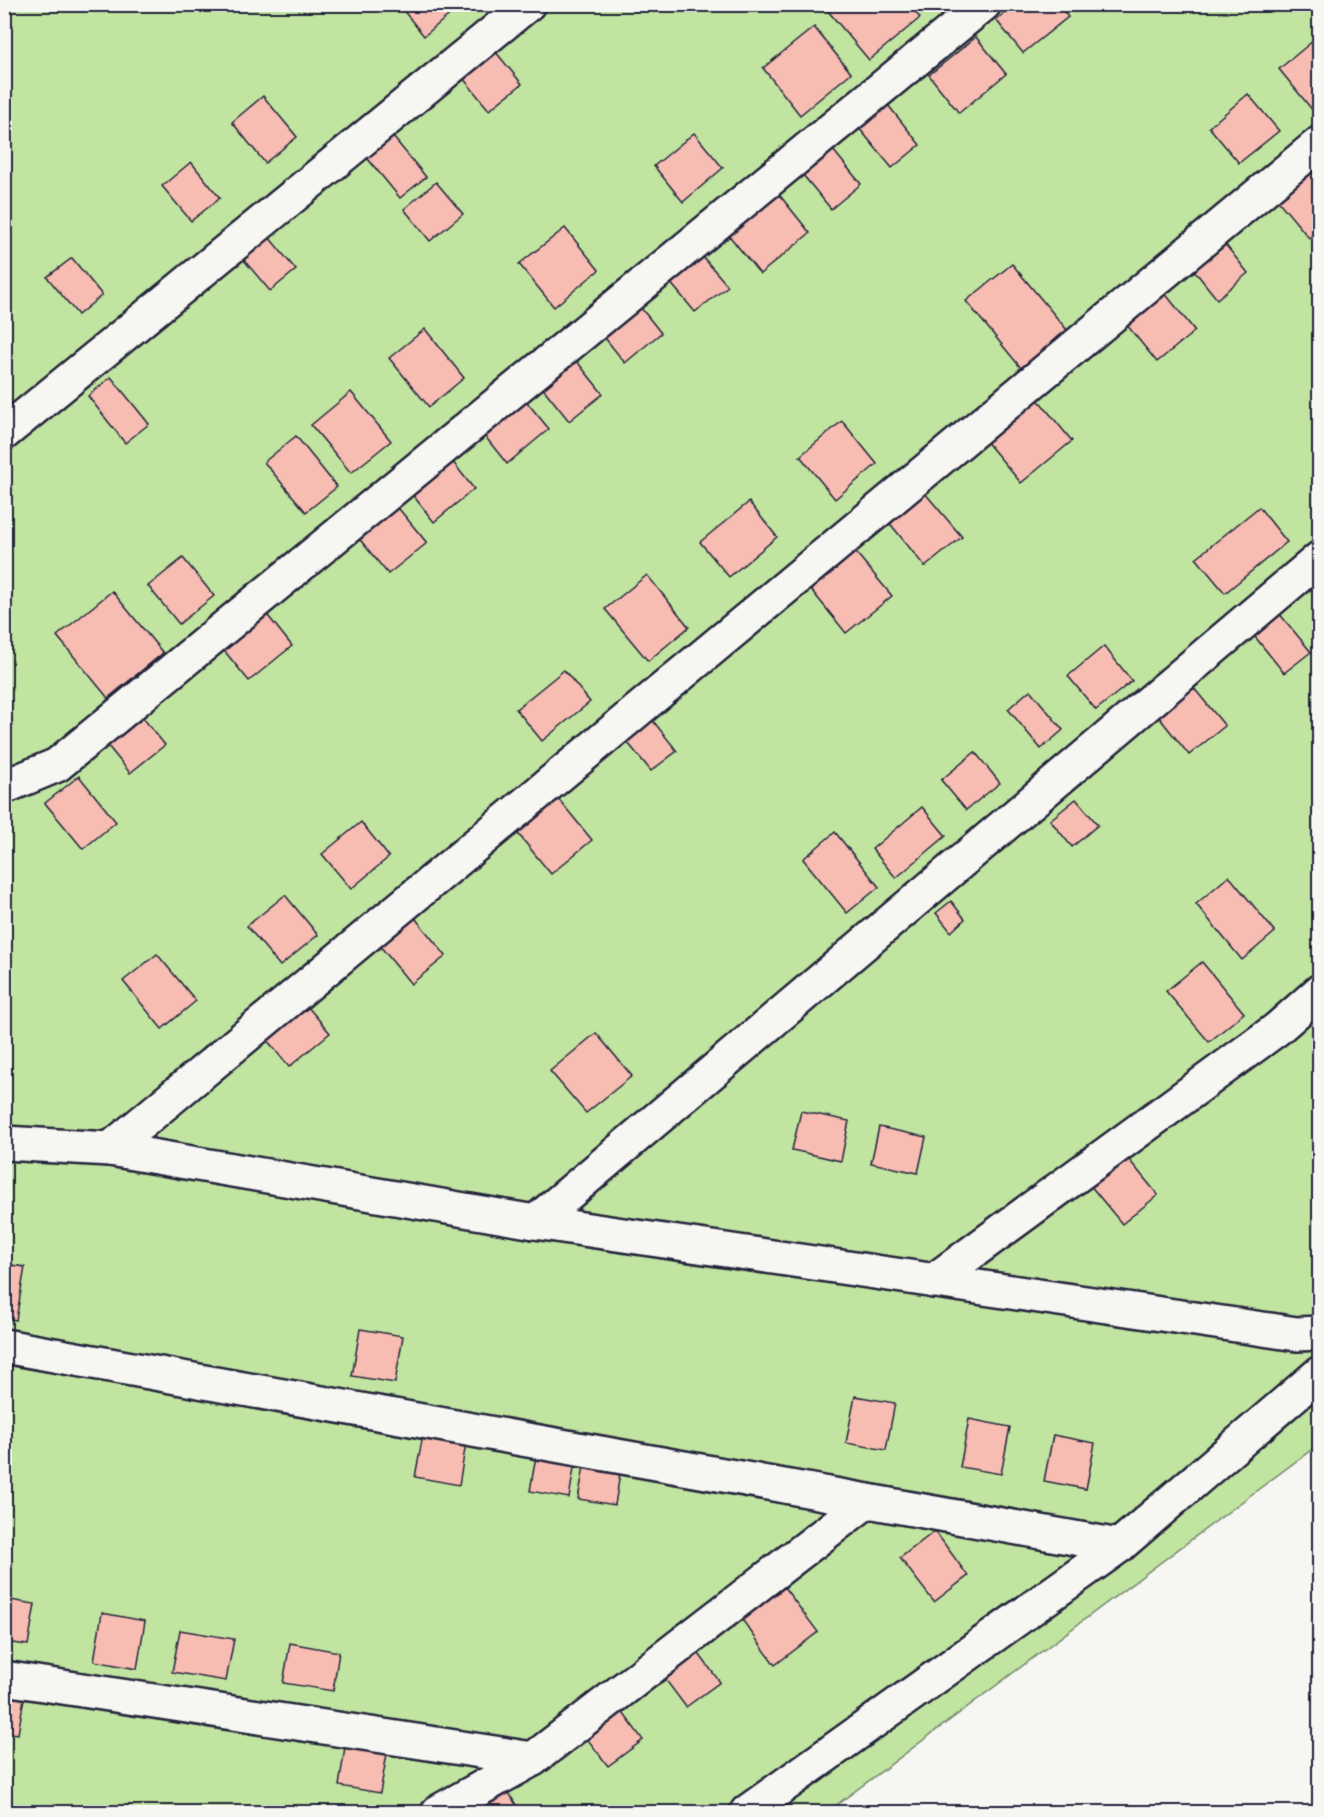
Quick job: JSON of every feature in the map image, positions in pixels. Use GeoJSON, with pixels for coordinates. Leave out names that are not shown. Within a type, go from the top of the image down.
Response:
{"type":"FeatureCollection","features":[{"type":"Feature","properties":{"kind":"street"},"geometry":{"type":"LineString","coordinates":[[4,434],[528,4]]}},
{"type":"Feature","properties":{"kind":"street"},"geometry":{"type":"LineString","coordinates":[[4,787],[57,765],[984,4]]}},
{"type":"Feature","properties":{"kind":"street"},"geometry":{"type":"LineString","coordinates":[[110,1149],[1320,143]]}},
{"type":"Feature","properties":{"kind":"street"},"geometry":{"type":"LineString","coordinates":[[535,1222],[1320,558]]}},
{"type":"Feature","properties":{"kind":"street"},"geometry":{"type":"LineString","coordinates":[[933,1281],[1277,1029],[1320,991]]}},
{"type":"Feature","properties":{"kind":"street"},"geometry":{"type":"LineString","coordinates":[[4,1143],[110,1149],[535,1222],[1298,1334],[1320,1333]]}},
{"type":"Feature","properties":{"kind":"street"},"geometry":{"type":"LineString","coordinates":[[4,1346],[1119,1546]]}},
{"type":"Feature","properties":{"kind":"street"},"geometry":{"type":"LineString","coordinates":[[747,1812],[1119,1546],[1320,1373]]}},
{"type":"Feature","properties":{"kind":"street"},"geometry":{"type":"LineString","coordinates":[[438,1812],[533,1759],[867,1501]]}},
{"type":"Feature","properties":{"kind":"street"},"geometry":{"type":"LineString","coordinates":[[4,1678],[533,1759]]}},
{"type":"Feature","properties":{"kind":"green space"},"geometry":{"type":"Polygon","coordinates":[[[5,5],[1319,5],[1319,1444],[827,1812],[5,1812],[5,5]]]}},
{"type":"Feature","properties":{"kind":"building"},"geometry":{"type":"Polygon","coordinates":[[[398,4],[446,4],[453,12],[424,36],[398,4]]]}},
{"type":"Feature","properties":{"kind":"building"},"geometry":{"type":"Polygon","coordinates":[[[836,4],[909,4],[920,18],[869,60],[828,11],[836,4]]]}},
{"type":"Feature","properties":{"kind":"building"},"geometry":{"type":"Polygon","coordinates":[[[1015,4],[1058,4],[1068,17],[1023,53],[996,20],[1015,4]]]}},
{"type":"Feature","properties":{"kind":"building"},"geometry":{"type":"Polygon","coordinates":[[[814,27],[851,73],[800,115],[763,68],[814,27]]]}},
{"type":"Feature","properties":{"kind":"building"},"geometry":{"type":"Polygon","coordinates":[[[1320,35],[1320,108],[1314,112],[1279,69],[1320,35]]]}},
{"type":"Feature","properties":{"kind":"building"},"geometry":{"type":"Polygon","coordinates":[[[976,37],[1006,74],[959,113],[929,75],[976,37]]]}},
{"type":"Feature","properties":{"kind":"building"},"geometry":{"type":"Polygon","coordinates":[[[495,51],[522,84],[489,110],[463,78],[495,51]]]}},
{"type":"Feature","properties":{"kind":"building"},"geometry":{"type":"Polygon","coordinates":[[[1248,94],[1279,131],[1239,163],[1209,127],[1248,94]]]}},
{"type":"Feature","properties":{"kind":"building"},"geometry":{"type":"Polygon","coordinates":[[[263,96],[297,137],[265,163],[232,122],[263,96]]]}},
{"type":"Feature","properties":{"kind":"building"},"geometry":{"type":"Polygon","coordinates":[[[888,105],[920,145],[892,168],[859,128],[888,105]]]}},
{"type":"Feature","properties":{"kind":"building"},"geometry":{"type":"Polygon","coordinates":[[[389,132],[426,177],[400,198],[363,153],[389,132]]]}},
{"type":"Feature","properties":{"kind":"building"},"geometry":{"type":"Polygon","coordinates":[[[694,133],[723,168],[683,202],[654,166],[694,133]]]}},
{"type":"Feature","properties":{"kind":"building"},"geometry":{"type":"Polygon","coordinates":[[[833,150],[861,184],[831,209],[803,175],[833,150]]]}},
{"type":"Feature","properties":{"kind":"building"},"geometry":{"type":"Polygon","coordinates":[[[191,162],[220,198],[191,221],[162,186],[191,162]]]}},
{"type":"Feature","properties":{"kind":"building"},"geometry":{"type":"Polygon","coordinates":[[[1320,165],[1320,230],[1309,238],[1274,196],[1320,165]]]}},
{"type":"Feature","properties":{"kind":"building"},"geometry":{"type":"Polygon","coordinates":[[[436,182],[463,214],[430,241],[404,209],[436,182]]]}},
{"type":"Feature","properties":{"kind":"building"},"geometry":{"type":"Polygon","coordinates":[[[777,192],[810,233],[760,274],[727,233],[777,192]]]}},
{"type":"Feature","properties":{"kind":"building"},"geometry":{"type":"Polygon","coordinates":[[[565,228],[599,270],[554,307],[519,264],[565,228]]]}},
{"type":"Feature","properties":{"kind":"building"},"geometry":{"type":"Polygon","coordinates":[[[264,231],[296,270],[270,291],[238,253],[264,231]]]}},
{"type":"Feature","properties":{"kind":"building"},"geometry":{"type":"Polygon","coordinates":[[[1221,239],[1248,273],[1217,299],[1189,264],[1221,239]]]}},
{"type":"Feature","properties":{"kind":"building"},"geometry":{"type":"Polygon","coordinates":[[[702,256],[728,286],[695,312],[670,282],[702,256]]]}},
{"type":"Feature","properties":{"kind":"building"},"geometry":{"type":"Polygon","coordinates":[[[72,258],[102,295],[78,315],[47,277],[72,258]]]}},
{"type":"Feature","properties":{"kind":"building"},"geometry":{"type":"Polygon","coordinates":[[[1012,264],[1067,330],[1021,368],[966,301],[1012,264]]]}},
{"type":"Feature","properties":{"kind":"building"},"geometry":{"type":"Polygon","coordinates":[[[1164,292],[1195,331],[1157,362],[1126,324],[1164,292]]]}},
{"type":"Feature","properties":{"kind":"building"},"geometry":{"type":"Polygon","coordinates":[[[637,303],[661,333],[625,363],[601,333],[637,303]]]}},
{"type":"Feature","properties":{"kind":"building"},"geometry":{"type":"Polygon","coordinates":[[[425,329],[464,378],[429,407],[389,358],[425,329]]]}},
{"type":"Feature","properties":{"kind":"building"},"geometry":{"type":"Polygon","coordinates":[[[575,359],[603,394],[569,421],[542,387],[575,359]]]}},
{"type":"Feature","properties":{"kind":"building"},"geometry":{"type":"Polygon","coordinates":[[[111,377],[149,424],[125,443],[88,396],[111,377]]]}},
{"type":"Feature","properties":{"kind":"building"},"geometry":{"type":"Polygon","coordinates":[[[351,392],[391,441],[351,473],[311,425],[351,392]]]}},
{"type":"Feature","properties":{"kind":"building"},"geometry":{"type":"Polygon","coordinates":[[[1036,397],[1072,441],[1021,483],[985,440],[1036,397]]]}},
{"type":"Feature","properties":{"kind":"building"},"geometry":{"type":"Polygon","coordinates":[[[526,401],[549,429],[507,464],[484,435],[526,401]]]}},
{"type":"Feature","properties":{"kind":"building"},"geometry":{"type":"Polygon","coordinates":[[[842,421],[877,464],[835,499],[800,456],[842,421]]]}},
{"type":"Feature","properties":{"kind":"building"},"geometry":{"type":"Polygon","coordinates":[[[296,436],[337,487],[306,512],[264,462],[296,436]]]}},
{"type":"Feature","properties":{"kind":"building"},"geometry":{"type":"Polygon","coordinates":[[[452,461],[474,489],[434,522],[412,494],[452,461]]]}},
{"type":"Feature","properties":{"kind":"building"},"geometry":{"type":"Polygon","coordinates":[[[924,492],[962,537],[925,567],[888,521],[924,492]]]}},
{"type":"Feature","properties":{"kind":"building"},"geometry":{"type":"Polygon","coordinates":[[[749,502],[777,537],[729,577],[700,542],[749,502]]]}},
{"type":"Feature","properties":{"kind":"building"},"geometry":{"type":"Polygon","coordinates":[[[395,504],[427,543],[388,574],[357,536],[395,504]]]}},
{"type":"Feature","properties":{"kind":"building"},"geometry":{"type":"Polygon","coordinates":[[[1259,507],[1287,542],[1225,593],[1196,558],[1259,507]]]}},
{"type":"Feature","properties":{"kind":"building"},"geometry":{"type":"Polygon","coordinates":[[[853,549],[892,596],[846,633],[808,586],[853,549]]]}},
{"type":"Feature","properties":{"kind":"building"},"geometry":{"type":"Polygon","coordinates":[[[183,558],[214,596],[179,624],[148,586],[183,558]]]}},
{"type":"Feature","properties":{"kind":"building"},"geometry":{"type":"Polygon","coordinates":[[[647,575],[689,627],[648,661],[605,609],[647,575]]]}},
{"type":"Feature","properties":{"kind":"building"},"geometry":{"type":"Polygon","coordinates":[[[112,591],[163,653],[108,698],[57,636],[112,591]]]}},
{"type":"Feature","properties":{"kind":"building"},"geometry":{"type":"Polygon","coordinates":[[[265,612],[292,646],[249,681],[222,648],[265,612]]]}},
{"type":"Feature","properties":{"kind":"building"},"geometry":{"type":"Polygon","coordinates":[[[1278,612],[1311,652],[1284,673],[1252,633],[1278,612]]]}},
{"type":"Feature","properties":{"kind":"building"},"geometry":{"type":"Polygon","coordinates":[[[1104,646],[1132,681],[1096,710],[1068,676],[1104,646]]]}},
{"type":"Feature","properties":{"kind":"building"},"geometry":{"type":"Polygon","coordinates":[[[564,670],[590,702],[542,741],[516,709],[564,670]]]}},
{"type":"Feature","properties":{"kind":"building"},"geometry":{"type":"Polygon","coordinates":[[[1193,687],[1225,726],[1189,755],[1158,716],[1193,687]]]}},
{"type":"Feature","properties":{"kind":"building"},"geometry":{"type":"Polygon","coordinates":[[[1030,690],[1063,730],[1041,749],[1008,709],[1030,690]]]}},
{"type":"Feature","properties":{"kind":"building"},"geometry":{"type":"Polygon","coordinates":[[[650,717],[677,751],[651,771],[624,738],[650,717]]]}},
{"type":"Feature","properties":{"kind":"building"},"geometry":{"type":"Polygon","coordinates":[[[143,718],[165,745],[130,773],[108,746],[143,718]]]}},
{"type":"Feature","properties":{"kind":"building"},"geometry":{"type":"Polygon","coordinates":[[[975,752],[1000,783],[966,810],[941,780],[975,752]]]}},
{"type":"Feature","properties":{"kind":"building"},"geometry":{"type":"Polygon","coordinates":[[[79,776],[116,822],[83,849],[45,803],[79,776]]]}},
{"type":"Feature","properties":{"kind":"building"},"geometry":{"type":"Polygon","coordinates":[[[556,796],[592,840],[551,874],[515,830],[556,796]]]}},
{"type":"Feature","properties":{"kind":"building"},"geometry":{"type":"Polygon","coordinates":[[[1076,799],[1098,825],[1072,847],[1050,820],[1076,799]]]}},
{"type":"Feature","properties":{"kind":"building"},"geometry":{"type":"Polygon","coordinates":[[[922,807],[946,836],[896,878],[872,849],[922,807]]]}},
{"type":"Feature","properties":{"kind":"building"},"geometry":{"type":"Polygon","coordinates":[[[361,822],[389,857],[351,889],[322,854],[361,822]]]}},
{"type":"Feature","properties":{"kind":"building"},"geometry":{"type":"Polygon","coordinates":[[[835,832],[879,887],[847,913],[803,859],[835,832]]]}},
{"type":"Feature","properties":{"kind":"building"},"geometry":{"type":"Polygon","coordinates":[[[1229,876],[1275,932],[1242,960],[1196,904],[1229,876]]]}},
{"type":"Feature","properties":{"kind":"building"},"geometry":{"type":"Polygon","coordinates":[[[285,895],[318,935],[280,966],[247,926],[285,895]]]}},
{"type":"Feature","properties":{"kind":"building"},"geometry":{"type":"Polygon","coordinates":[[[951,901],[965,919],[951,932],[936,913],[951,901]]]}},
{"type":"Feature","properties":{"kind":"building"},"geometry":{"type":"Polygon","coordinates":[[[415,918],[446,956],[411,984],[380,946],[415,918]]]}},
{"type":"Feature","properties":{"kind":"building"},"geometry":{"type":"Polygon","coordinates":[[[157,954],[196,1001],[162,1029],[123,981],[157,954]]]}},
{"type":"Feature","properties":{"kind":"building"},"geometry":{"type":"Polygon","coordinates":[[[1202,962],[1244,1013],[1209,1042],[1166,991],[1202,962]]]}},
{"type":"Feature","properties":{"kind":"building"},"geometry":{"type":"Polygon","coordinates":[[[307,1006],[330,1033],[289,1067],[267,1040],[307,1006]]]}},
{"type":"Feature","properties":{"kind":"building"},"geometry":{"type":"Polygon","coordinates":[[[596,1033],[632,1076],[586,1113],[550,1071],[596,1033]]]}},
{"type":"Feature","properties":{"kind":"building"},"geometry":{"type":"Polygon","coordinates":[[[801,1111],[849,1121],[841,1161],[792,1150],[801,1111]]]}},
{"type":"Feature","properties":{"kind":"building"},"geometry":{"type":"Polygon","coordinates":[[[879,1127],[926,1137],[918,1173],[871,1163],[879,1127]]]}},
{"type":"Feature","properties":{"kind":"building"},"geometry":{"type":"Polygon","coordinates":[[[1121,1150],[1158,1195],[1122,1224],[1085,1179],[1121,1150]]]}},
{"type":"Feature","properties":{"kind":"building"},"geometry":{"type":"Polygon","coordinates":[[[4,1264],[25,1267],[16,1320],[4,1318],[4,1264]]]}},
{"type":"Feature","properties":{"kind":"building"},"geometry":{"type":"Polygon","coordinates":[[[360,1329],[403,1336],[395,1383],[352,1376],[360,1329]]]}},
{"type":"Feature","properties":{"kind":"building"},"geometry":{"type":"Polygon","coordinates":[[[855,1396],[895,1403],[886,1450],[846,1443],[855,1396]]]}},
{"type":"Feature","properties":{"kind":"building"},"geometry":{"type":"Polygon","coordinates":[[[969,1419],[1010,1427],[1001,1474],[960,1467],[969,1419]]]}},
{"type":"Feature","properties":{"kind":"building"},"geometry":{"type":"Polygon","coordinates":[[[423,1435],[466,1443],[459,1485],[415,1477],[423,1435]]]}},
{"type":"Feature","properties":{"kind":"building"},"geometry":{"type":"Polygon","coordinates":[[[1053,1435],[1095,1443],[1086,1489],[1044,1481],[1053,1435]]]}},
{"type":"Feature","properties":{"kind":"building"},"geometry":{"type":"Polygon","coordinates":[[[536,1456],[575,1462],[569,1498],[530,1491],[536,1456]]]}},
{"type":"Feature","properties":{"kind":"building"},"geometry":{"type":"Polygon","coordinates":[[[585,1461],[621,1467],[615,1505],[578,1499],[585,1461]]]}},
{"type":"Feature","properties":{"kind":"building"},"geometry":{"type":"Polygon","coordinates":[[[935,1531],[968,1576],[934,1602],[900,1558],[935,1531]]]}},
{"type":"Feature","properties":{"kind":"building"},"geometry":{"type":"Polygon","coordinates":[[[781,1583],[818,1632],[775,1665],[738,1614],[781,1583]]]}},
{"type":"Feature","properties":{"kind":"building"},"geometry":{"type":"Polygon","coordinates":[[[4,1599],[35,1604],[28,1645],[4,1642],[4,1599]]]}},
{"type":"Feature","properties":{"kind":"building"},"geometry":{"type":"Polygon","coordinates":[[[102,1613],[145,1621],[137,1669],[94,1661],[102,1613]]]}},
{"type":"Feature","properties":{"kind":"building"},"geometry":{"type":"Polygon","coordinates":[[[180,1630],[234,1639],[226,1681],[172,1672],[180,1630]]]}},
{"type":"Feature","properties":{"kind":"building"},"geometry":{"type":"Polygon","coordinates":[[[290,1643],[339,1652],[333,1691],[283,1683],[290,1643]]]}},
{"type":"Feature","properties":{"kind":"building"},"geometry":{"type":"Polygon","coordinates":[[[696,1650],[720,1682],[686,1707],[662,1675],[696,1650]]]}},
{"type":"Feature","properties":{"kind":"building"},"geometry":{"type":"Polygon","coordinates":[[[4,1695],[24,1698],[18,1734],[4,1732],[4,1695]]]}},
{"type":"Feature","properties":{"kind":"building"},"geometry":{"type":"Polygon","coordinates":[[[621,1710],[643,1740],[608,1766],[585,1736],[621,1710]]]}},
{"type":"Feature","properties":{"kind":"building"},"geometry":{"type":"Polygon","coordinates":[[[345,1747],[387,1754],[380,1793],[339,1786],[345,1747]]]}},
{"type":"Feature","properties":{"kind":"building"},"geometry":{"type":"Polygon","coordinates":[[[508,1791],[520,1812],[473,1812],[508,1791]]]}}]}
